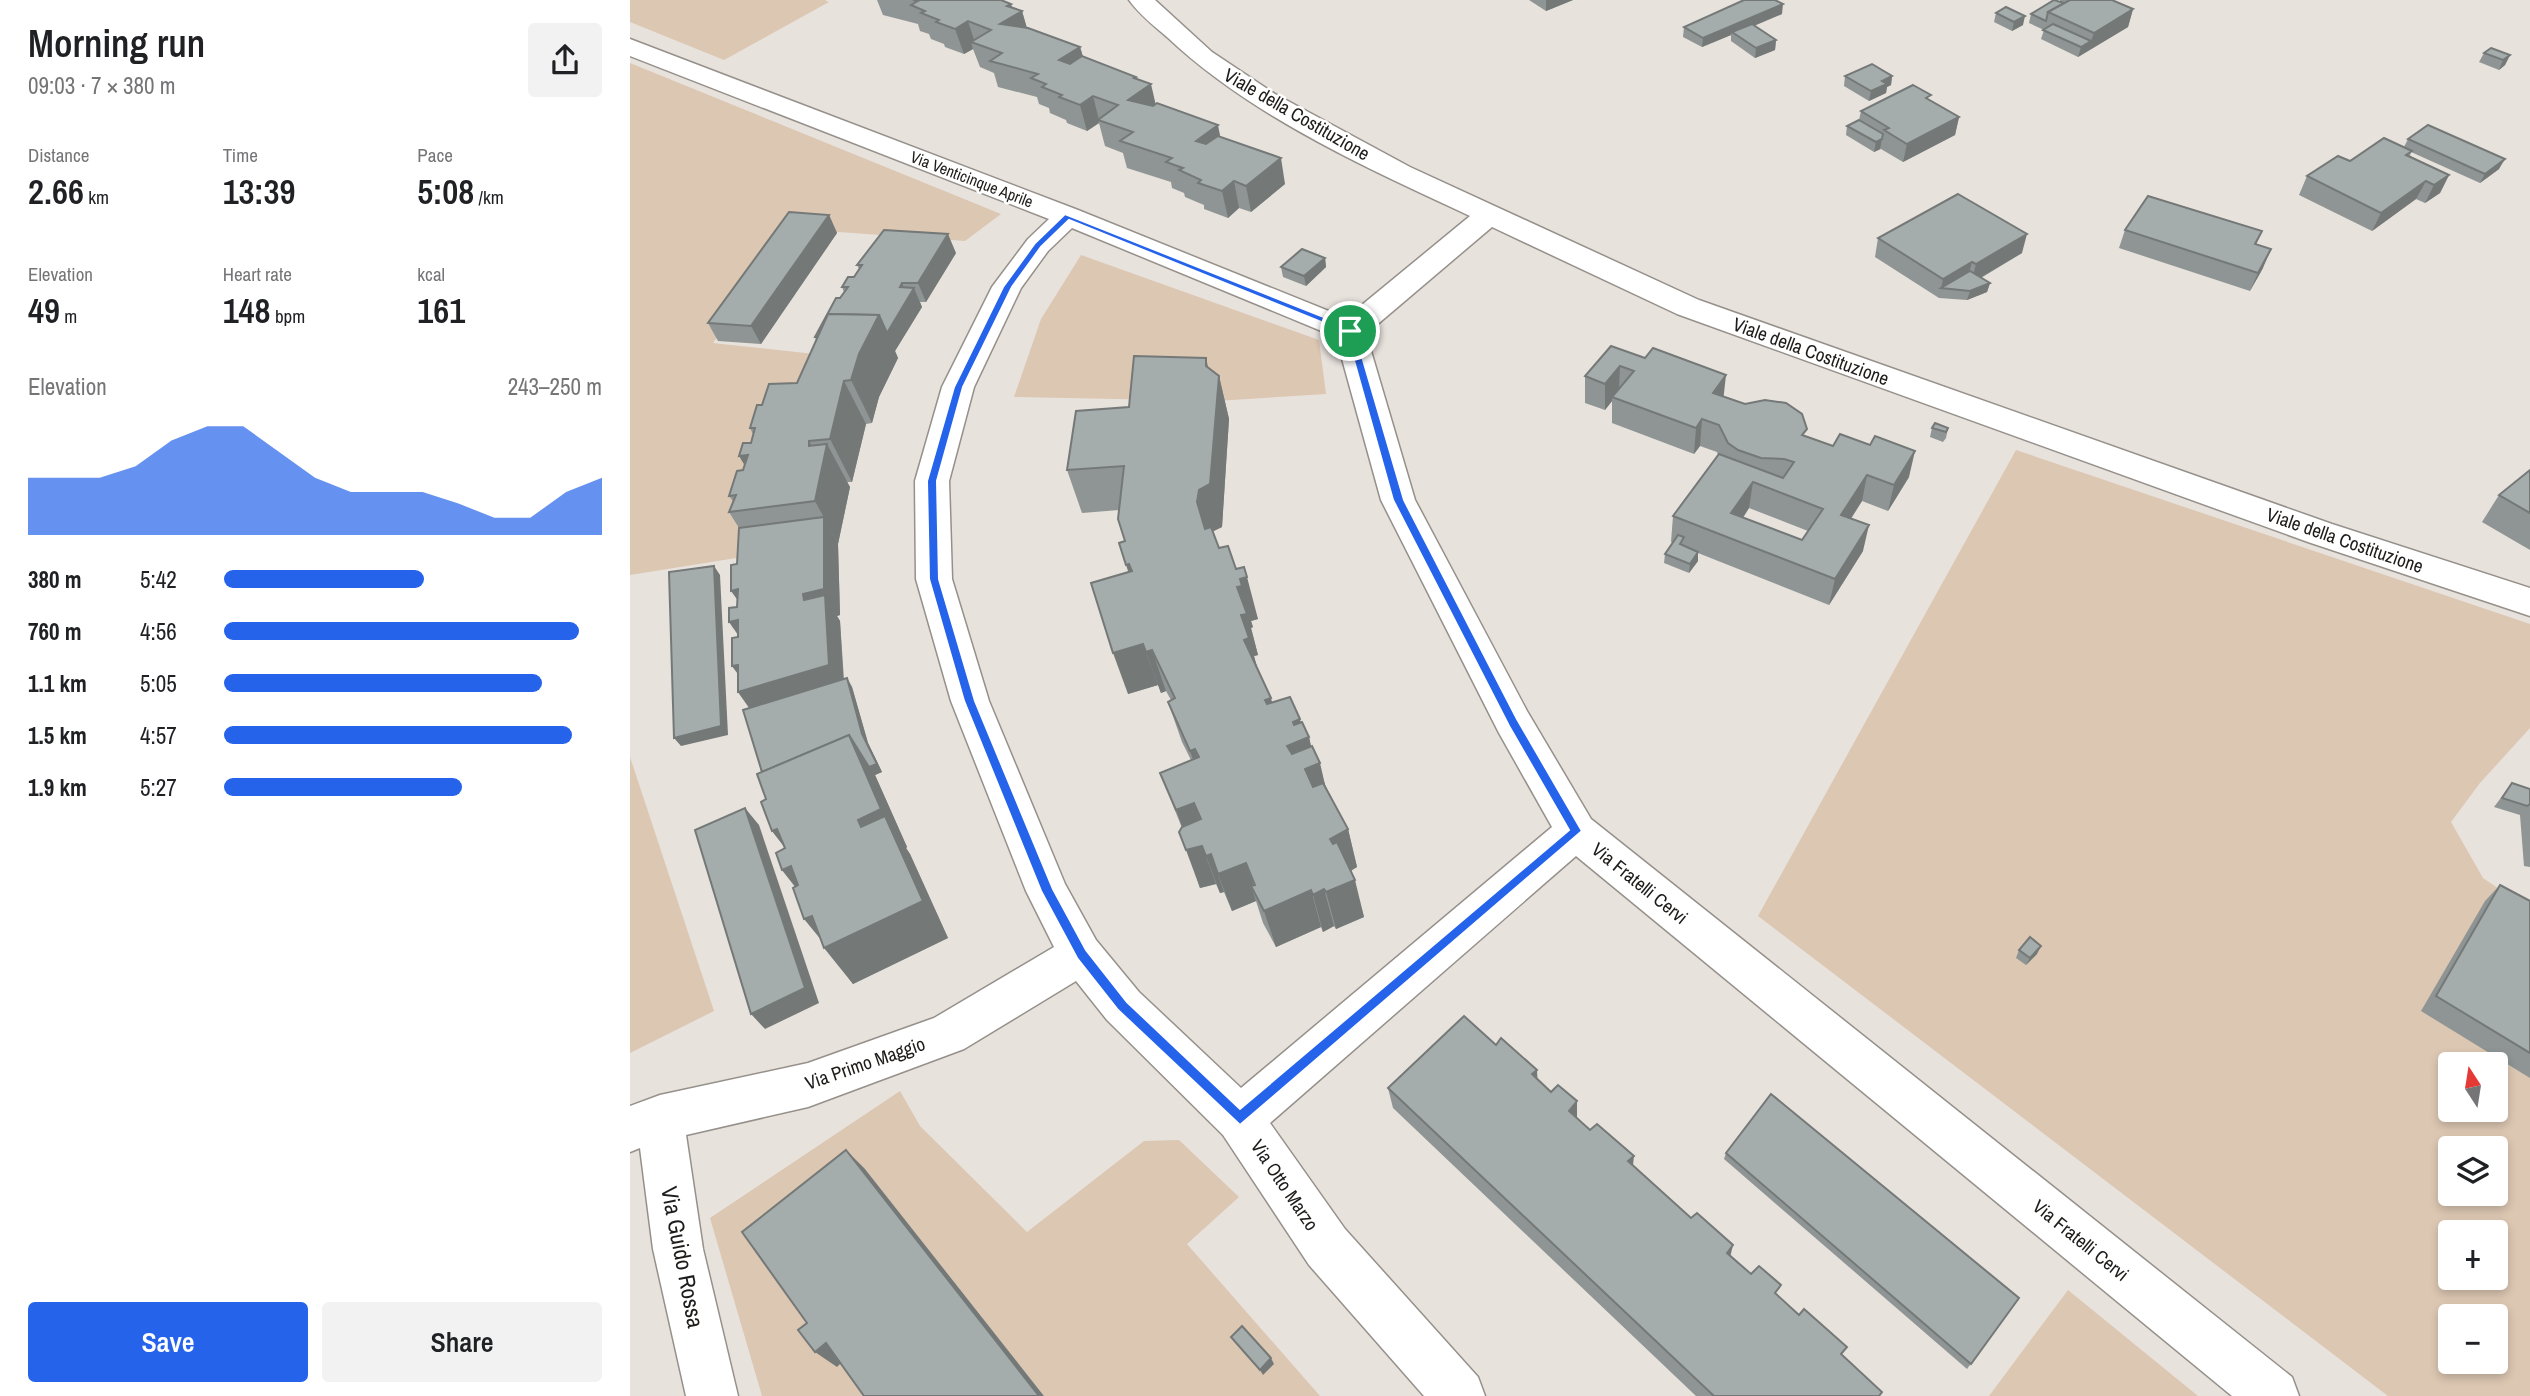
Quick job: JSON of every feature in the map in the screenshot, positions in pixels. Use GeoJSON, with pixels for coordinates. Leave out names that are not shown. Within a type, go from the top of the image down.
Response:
{"type":"FeatureCollection","features":[{"type":"Feature","properties":{"kind":"street","name":"Viale della Costituzione"},"geometry":{"type":"LineString","coordinates":[[1141,0],[1203,57],[1266,100],[1400,173],[1688,307],[2320,533],[2530,602]]}},
{"type":"Feature","properties":{"kind":"street","name":"Via Venticinque Aprile"},"geometry":{"type":"LineString","coordinates":[[630,47],[1068,216],[1350,331]]}},
{"type":"Feature","properties":{"kind":"street","name":"Via Otto Marzo"},"geometry":{"type":"LineString","coordinates":[[1068,216],[1038,245],[1007,287],[958,387],[932,481],[934,579],[970,701],[1047,891],[1081,954],[1123,1006],[1240,1119],[1327,1247],[1459,1396]]}},
{"type":"Feature","properties":{"kind":"street"},"geometry":{"type":"LineString","coordinates":[[1350,331],[1488,216]]}},
{"type":"Feature","properties":{"kind":"street","name":"Via Fratelli Cervi"},"geometry":{"type":"LineString","coordinates":[[1350,331],[1398,500],[1513,722],[1576,831],[2273,1396]]}},
{"type":"Feature","properties":{"kind":"street"},"geometry":{"type":"LineString","coordinates":[[1240,1119],[1576,831]]}},
{"type":"Feature","properties":{"kind":"street","name":"Via Primo Maggio"},"geometry":{"type":"LineString","coordinates":[[645,1123],[808,1085],[948,1034],[1081,954]]}},
{"type":"Feature","properties":{"kind":"street","name":"Via Guido Rossa"},"geometry":{"type":"LineString","coordinates":[[645,1123],[712,1396]]}},
{"type":"Feature","properties":{"kind":"shaded area"},"geometry":{"type":"Polygon","coordinates":[[[630,0],[829,2],[724,60],[630,22],[630,0]]]}},
{"type":"Feature","properties":{"kind":"shaded area"},"geometry":{"type":"Polygon","coordinates":[[[630,63],[1001,214],[965,241],[796,229],[713,343],[824,355],[755,555],[630,575],[630,63]]]}},
{"type":"Feature","properties":{"kind":"shaded area"},"geometry":{"type":"Polygon","coordinates":[[[1081,255],[1319,340],[1326,394],[1216,401],[1014,397],[1041,319],[1081,255]]]}},
{"type":"Feature","properties":{"kind":"shaded area"},"geometry":{"type":"Polygon","coordinates":[[[2016,450],[2530,624],[2530,728],[2480,783],[2451,822],[2483,878],[2530,910],[2530,1396],[2388,1396],[1758,916],[2016,450]]]}},
{"type":"Feature","properties":{"kind":"shaded area"},"geometry":{"type":"Polygon","coordinates":[[[630,757],[714,1011],[630,1053],[630,757]]]}},
{"type":"Feature","properties":{"kind":"shaded area"},"geometry":{"type":"Polygon","coordinates":[[[900,1091],[920,1126],[1027,1232],[1144,1141],[1179,1140],[1239,1197],[1187,1244],[1320,1396],[1044,1396],[865,1169],[847,1357],[875,1396],[762,1396],[710,1218],[900,1091]]]}},
{"type":"Feature","properties":{"kind":"shaded area"},"geometry":{"type":"Polygon","coordinates":[[[2068,1290],[2198,1396],[1989,1396],[2068,1290]]]}},
{"type":"Feature","properties":{"kind":"building"},"geometry":{"type":"Polygon","coordinates":[[[913,0],[1001,0],[1011,4],[1007,6],[1022,11],[1000,24],[1028,28],[1080,47],[1059,60],[1070,64],[1082,56],[1136,77],[1134,78],[1151,84],[1128,100],[1153,106],[1157,103],[1218,125],[1196,141],[1206,144],[1218,136],[1281,158],[1246,186],[1234,181],[1222,191],[1198,183],[1201,180],[1179,170],[1183,168],[1166,162],[1172,158],[1120,141],[1133,132],[1098,120],[1118,105],[1093,96],[1080,105],[1059,97],[1062,95],[1042,87],[1046,84],[1031,78],[1038,74],[990,61],[1002,53],[971,42],[991,30],[968,21],[955,29],[936,22],[939,20],[921,13],[925,11],[911,5],[918,1],[913,0]]]}},
{"type":"Feature","properties":{"kind":"building"},"geometry":{"type":"Polygon","coordinates":[[[1744,0],[1775,0],[1783,4],[1703,38],[1684,27],[1744,0]]]}},
{"type":"Feature","properties":{"kind":"building"},"geometry":{"type":"Polygon","coordinates":[[[2054,0],[2064,3],[2048,12],[2046,21],[2031,14],[2054,0]]]}},
{"type":"Feature","properties":{"kind":"building"},"geometry":{"type":"Polygon","coordinates":[[[2070,0],[2112,0],[2133,9],[2094,33],[2048,12],[2070,0]]]}},
{"type":"Feature","properties":{"kind":"building"},"geometry":{"type":"Polygon","coordinates":[[[2006,7],[2025,16],[2014,22],[1996,13],[2006,7]]]}},
{"type":"Feature","properties":{"kind":"building"},"geometry":{"type":"Polygon","coordinates":[[[1752,24],[1776,40],[1756,48],[1732,32],[1752,24]]]}},
{"type":"Feature","properties":{"kind":"building"},"geometry":{"type":"Polygon","coordinates":[[[2053,24],[2091,41],[2081,47],[2043,30],[2053,24]]]}},
{"type":"Feature","properties":{"kind":"building"},"geometry":{"type":"Polygon","coordinates":[[[2491,48],[2510,55],[2503,60],[2484,53],[2491,48]]]}},
{"type":"Feature","properties":{"kind":"building"},"geometry":{"type":"Polygon","coordinates":[[[1872,64],[1892,76],[1882,81],[1887,84],[1871,91],[1845,76],[1872,64]]]}},
{"type":"Feature","properties":{"kind":"building"},"geometry":{"type":"Polygon","coordinates":[[[1913,85],[1931,95],[1926,98],[1959,117],[1907,144],[1884,130],[1889,128],[1861,111],[1913,85]]]}},
{"type":"Feature","properties":{"kind":"building"},"geometry":{"type":"Polygon","coordinates":[[[1859,120],[1883,134],[1882,139],[1876,142],[1847,126],[1859,120]]]}},
{"type":"Feature","properties":{"kind":"building"},"geometry":{"type":"Polygon","coordinates":[[[2428,125],[2505,159],[2485,174],[2408,139],[2428,125]]]}},
{"type":"Feature","properties":{"kind":"building"},"geometry":{"type":"Polygon","coordinates":[[[2384,138],[2412,151],[2406,155],[2449,175],[2434,185],[2426,181],[2381,213],[2307,176],[2338,156],[2350,161],[2384,138]]]}},
{"type":"Feature","properties":{"kind":"building"},"geometry":{"type":"Polygon","coordinates":[[[1958,194],[2027,234],[1976,264],[1972,262],[1943,279],[1878,238],[1958,194]]]}},
{"type":"Feature","properties":{"kind":"building"},"geometry":{"type":"Polygon","coordinates":[[[2148,196],[2262,231],[2255,244],[2271,249],[2258,273],[2125,230],[2148,196]]]}},
{"type":"Feature","properties":{"kind":"building"},"geometry":{"type":"Polygon","coordinates":[[[789,212],[829,215],[751,326],[708,323],[789,212]]]}},
{"type":"Feature","properties":{"kind":"building"},"geometry":{"type":"Polygon","coordinates":[[[884,230],[948,234],[918,283],[902,283],[900,287],[914,288],[887,333],[879,315],[828,314],[818,337],[815,337],[836,298],[840,298],[848,287],[842,287],[848,277],[854,277],[862,265],[857,265],[884,230]]]}},
{"type":"Feature","properties":{"kind":"building"},"geometry":{"type":"Polygon","coordinates":[[[1302,249],[1325,258],[1304,276],[1281,267],[1302,249]]]}},
{"type":"Feature","properties":{"kind":"building"},"geometry":{"type":"Polygon","coordinates":[[[1970,271],[1990,283],[1970,291],[1941,288],[1970,271]]]}},
{"type":"Feature","properties":{"kind":"building"},"geometry":{"type":"Polygon","coordinates":[[[828,314],[879,315],[859,354],[851,380],[844,381],[830,439],[809,441],[809,446],[827,444],[815,501],[729,512],[736,495],[729,496],[737,471],[743,470],[748,455],[739,456],[743,443],[751,443],[755,428],[750,428],[757,405],[762,405],[769,384],[797,383],[828,314]]]}},
{"type":"Feature","properties":{"kind":"building"},"geometry":{"type":"Polygon","coordinates":[[[1611,346],[1645,358],[1653,348],[1726,375],[1713,393],[1745,404],[1765,400],[1786,403],[1802,414],[1807,429],[1802,435],[1833,446],[1840,434],[1870,445],[1875,436],[1915,451],[1894,485],[1867,475],[1841,515],[1869,525],[1835,579],[1673,516],[1719,454],[1783,478],[1794,462],[1761,458],[1738,450],[1728,443],[1719,425],[1702,419],[1696,428],[1612,397],[1634,371],[1620,366],[1605,384],[1585,376],[1611,346]],[[1753,482],[1731,513],[1802,540],[1823,509],[1753,482]]]}},
{"type":"Feature","properties":{"kind":"building"},"geometry":{"type":"Polygon","coordinates":[[[1134,356],[1206,358],[1206,366],[1219,376],[1210,484],[1199,490],[1197,502],[1205,529],[1211,527],[1219,548],[1228,546],[1236,569],[1244,567],[1247,577],[1240,579],[1242,586],[1237,587],[1247,614],[1241,615],[1249,638],[1244,640],[1271,698],[1265,700],[1267,704],[1290,697],[1300,719],[1293,722],[1294,725],[1302,722],[1309,737],[1287,746],[1292,754],[1312,746],[1320,763],[1305,769],[1313,787],[1323,783],[1348,829],[1330,839],[1333,844],[1337,842],[1355,880],[1313,895],[1311,890],[1264,911],[1251,886],[1255,885],[1246,863],[1218,874],[1211,854],[1206,856],[1202,846],[1186,850],[1179,832],[1182,827],[1201,819],[1194,803],[1176,810],[1160,773],[1199,757],[1195,749],[1190,751],[1168,702],[1175,698],[1152,650],[1146,652],[1143,644],[1113,653],[1091,583],[1132,571],[1129,564],[1126,565],[1119,543],[1125,541],[1118,519],[1124,466],[1067,470],[1076,411],[1129,407],[1134,356]]]}},
{"type":"Feature","properties":{"kind":"building"},"geometry":{"type":"Polygon","coordinates":[[[1935,423],[1948,428],[1946,432],[1932,428],[1935,423]]]}},
{"type":"Feature","properties":{"kind":"building"},"geometry":{"type":"Polygon","coordinates":[[[2530,470],[2530,513],[2499,495],[2530,470]]]}},
{"type":"Feature","properties":{"kind":"building"},"geometry":{"type":"Polygon","coordinates":[[[824,517],[824,589],[803,594],[804,600],[825,595],[829,665],[738,692],[738,665],[732,666],[732,638],[738,637],[738,620],[729,622],[729,608],[737,607],[738,589],[731,591],[731,565],[737,564],[739,528],[824,517]]]}},
{"type":"Feature","properties":{"kind":"building"},"geometry":{"type":"Polygon","coordinates":[[[1678,535],[1684,537],[1680,544],[1698,552],[1690,564],[1665,554],[1678,535]]]}},
{"type":"Feature","properties":{"kind":"building"},"geometry":{"type":"Polygon","coordinates":[[[714,566],[721,726],[674,738],[669,572],[714,566]]]}},
{"type":"Feature","properties":{"kind":"building"},"geometry":{"type":"Polygon","coordinates":[[[847,678],[862,734],[877,764],[869,767],[849,735],[762,772],[743,710],[847,678]]]}},
{"type":"Feature","properties":{"kind":"building"},"geometry":{"type":"Polygon","coordinates":[[[849,735],[881,809],[858,820],[861,827],[885,816],[923,901],[824,948],[812,916],[804,919],[793,888],[798,885],[791,866],[782,870],[776,853],[785,848],[777,829],[772,831],[761,802],[766,799],[757,774],[849,735]]]}},
{"type":"Feature","properties":{"kind":"building"},"geometry":{"type":"Polygon","coordinates":[[[2512,783],[2530,789],[2530,804],[2527,806],[2502,798],[2512,783]]]}},
{"type":"Feature","properties":{"kind":"building"},"geometry":{"type":"Polygon","coordinates":[[[745,808],[805,988],[751,1014],[695,830],[745,808]]]}},
{"type":"Feature","properties":{"kind":"building"},"geometry":{"type":"Polygon","coordinates":[[[2500,885],[2530,901],[2530,1053],[2436,996],[2500,885]]]}},
{"type":"Feature","properties":{"kind":"building"},"geometry":{"type":"Polygon","coordinates":[[[2030,937],[2041,946],[2030,958],[2019,950],[2030,937]]]}},
{"type":"Feature","properties":{"kind":"building"},"geometry":{"type":"Polygon","coordinates":[[[1464,1016],[1496,1045],[1501,1038],[1537,1070],[1532,1074],[1551,1092],[1558,1085],[1577,1101],[1569,1111],[1590,1130],[1597,1124],[1634,1156],[1628,1161],[1691,1218],[1697,1213],[1733,1245],[1727,1253],[1751,1274],[1759,1266],[1781,1285],[1775,1293],[1799,1315],[1804,1309],[1847,1347],[1841,1354],[1882,1392],[1879,1396],[1714,1396],[1388,1088],[1464,1016]]]}},
{"type":"Feature","properties":{"kind":"building"},"geometry":{"type":"Polygon","coordinates":[[[1771,1094],[2019,1298],[1971,1364],[1726,1153],[1771,1094]]]}},
{"type":"Feature","properties":{"kind":"building"},"geometry":{"type":"Polygon","coordinates":[[[846,1150],[1039,1396],[864,1396],[826,1343],[815,1352],[798,1330],[807,1323],[742,1232],[846,1150]]]}},
{"type":"Feature","properties":{"kind":"building"},"geometry":{"type":"Polygon","coordinates":[[[1242,1326],[1271,1358],[1260,1370],[1231,1337],[1242,1326]]]}},
{"type":"Feature","properties":{"kind":"route"},"geometry":{"type":"LineString","coordinates":[[1068,216],[1350,331],[1370,410],[1398,500],[1513,722],[1576,831],[1240,1119],[1123,1006],[1081,954],[1047,891],[970,701],[934,579],[932,481],[958,387],[1007,287],[1038,245],[1068,216]]}}]}
